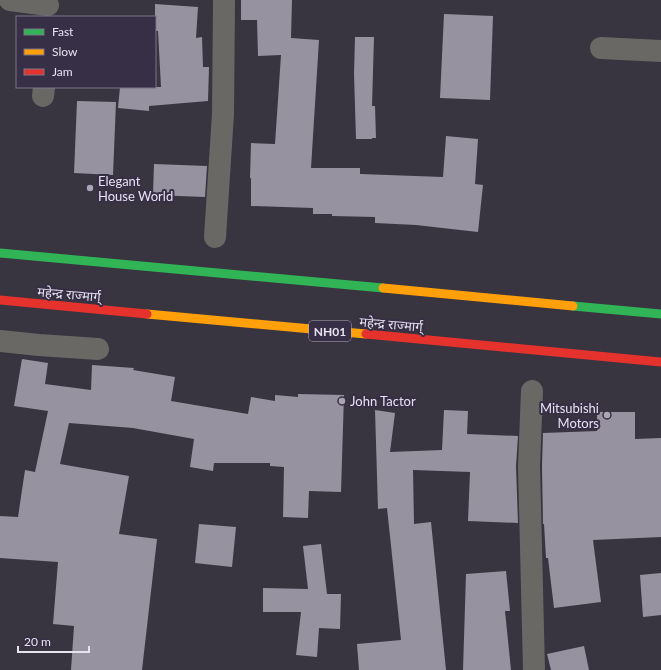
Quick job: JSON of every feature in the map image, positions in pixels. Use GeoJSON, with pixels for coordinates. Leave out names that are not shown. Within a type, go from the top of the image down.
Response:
{"type":"FeatureCollection","features":[{"type":"Feature","properties":{"kind":"highway"},"geometry":{"type":"LineString","coordinates":[[0,253],[661,314]]}},
{"type":"Feature","properties":{"kind":"highway","name":"महेन्द्र राज्मार्ग्"},"geometry":{"type":"LineString","coordinates":[[0,300],[661,362]]}},
{"type":"Feature","properties":{"kind":"street"},"geometry":{"type":"LineString","coordinates":[[10,0],[48,7]]}},
{"type":"Feature","properties":{"kind":"street"},"geometry":{"type":"LineString","coordinates":[[215,237],[223,114],[224,0]]}},
{"type":"Feature","properties":{"kind":"street"},"geometry":{"type":"LineString","coordinates":[[601,48],[661,51]]}},
{"type":"Feature","properties":{"kind":"street"},"geometry":{"type":"LineString","coordinates":[[0,341],[98,349]]}},
{"type":"Feature","properties":{"kind":"street"},"geometry":{"type":"LineString","coordinates":[[532,391],[529,466],[534,670]]}},
{"type":"Feature","properties":{"kind":"building"},"geometry":{"type":"Polygon","coordinates":[[[241,0],[292,0],[291,38],[319,40],[311,168],[360,168],[360,174],[443,177],[446,136],[478,139],[475,184],[483,185],[478,232],[416,225],[375,223],[375,217],[313,214],[313,208],[251,206],[251,143],[275,144],[281,55],[258,56],[257,20],[241,20],[241,0]]]}},
{"type":"Feature","properties":{"kind":"building"},"geometry":{"type":"Polygon","coordinates":[[[155,4],[198,7],[196,38],[202,37],[203,67],[209,67],[208,101],[149,106],[149,111],[118,108],[120,88],[161,87],[158,31],[156,31],[155,4]]]}},
{"type":"Feature","properties":{"kind":"building"},"geometry":{"type":"Polygon","coordinates":[[[444,14],[493,16],[490,100],[440,98],[444,14]]]}},
{"type":"Feature","properties":{"kind":"building"},"geometry":{"type":"Polygon","coordinates":[[[355,37],[374,37],[372,106],[375,106],[376,138],[372,139],[356,139],[354,74],[355,37]]]}},
{"type":"Feature","properties":{"kind":"building"},"geometry":{"type":"Polygon","coordinates":[[[77,101],[116,102],[113,175],[74,173],[77,101]]]}},
{"type":"Feature","properties":{"kind":"building"},"geometry":{"type":"Polygon","coordinates":[[[154,164],[207,166],[205,197],[153,195],[154,164]]]}},
{"type":"Feature","properties":{"kind":"building"},"geometry":{"type":"Polygon","coordinates":[[[22,359],[48,363],[45,384],[91,390],[92,365],[134,368],[133,370],[175,377],[171,401],[248,414],[251,397],[275,401],[275,395],[298,397],[298,394],[344,395],[341,492],[309,491],[308,518],[283,517],[284,467],[270,466],[270,463],[214,463],[213,471],[190,467],[194,439],[133,428],[69,423],[60,464],[129,476],[119,534],[157,539],[142,670],[71,670],[74,626],[53,624],[58,562],[0,558],[0,516],[18,517],[25,470],[35,472],[48,411],[14,406],[22,359]]]}},
{"type":"Feature","properties":{"kind":"building"},"geometry":{"type":"Polygon","coordinates":[[[375,410],[395,413],[390,452],[442,450],[444,410],[468,411],[467,434],[518,436],[516,466],[518,523],[468,521],[470,472],[413,470],[414,524],[431,522],[446,670],[359,670],[357,644],[401,640],[387,508],[378,509],[375,410]]]}},
{"type":"Feature","properties":{"kind":"building"},"geometry":{"type":"Polygon","coordinates":[[[597,412],[635,412],[635,439],[661,438],[661,537],[593,540],[601,602],[554,608],[548,558],[546,558],[543,524],[543,433],[597,431],[597,412]]]}},
{"type":"Feature","properties":{"kind":"building"},"geometry":{"type":"Polygon","coordinates":[[[199,524],[236,527],[232,567],[195,563],[199,524]]]}},
{"type":"Feature","properties":{"kind":"building"},"geometry":{"type":"Polygon","coordinates":[[[321,544],[327,594],[341,594],[340,629],[319,628],[317,657],[296,655],[301,612],[263,612],[263,588],[308,589],[303,546],[321,544]]]}},
{"type":"Feature","properties":{"kind":"building"},"geometry":{"type":"Polygon","coordinates":[[[506,571],[510,611],[505,611],[511,670],[463,670],[466,574],[506,571]]]}},
{"type":"Feature","properties":{"kind":"building"},"geometry":{"type":"Polygon","coordinates":[[[661,573],[661,615],[643,617],[640,575],[661,573]]]}},
{"type":"Feature","properties":{"kind":"building"},"geometry":{"type":"Polygon","coordinates":[[[584,646],[589,670],[551,670],[547,654],[584,646]]]}},
{"type":"Feature","properties":{"kind":"traffic: fast"},"geometry":{"type":"LineString","coordinates":[[0,253],[383,288]]}},
{"type":"Feature","properties":{"kind":"traffic: fast"},"geometry":{"type":"LineString","coordinates":[[573,306],[661,314]]}},
{"type":"Feature","properties":{"kind":"traffic: slow"},"geometry":{"type":"LineString","coordinates":[[383,288],[573,306]]}},
{"type":"Feature","properties":{"kind":"traffic: slow"},"geometry":{"type":"LineString","coordinates":[[147,314],[366,334]]}},
{"type":"Feature","properties":{"kind":"traffic: jam"},"geometry":{"type":"LineString","coordinates":[[0,300],[147,314]]}},
{"type":"Feature","properties":{"kind":"traffic: jam"},"geometry":{"type":"LineString","coordinates":[[366,334],[661,362]]}},
{"type":"Feature","properties":{"kind":"place","name":"Elegant House World"},"geometry":{"type":"Point","coordinates":[90,188]}},
{"type":"Feature","properties":{"kind":"place","name":"John Tactor"},"geometry":{"type":"Point","coordinates":[342,401]}},
{"type":"Feature","properties":{"kind":"place","name":"Mitsubishi Motors"},"geometry":{"type":"Point","coordinates":[607,415]}}]}
